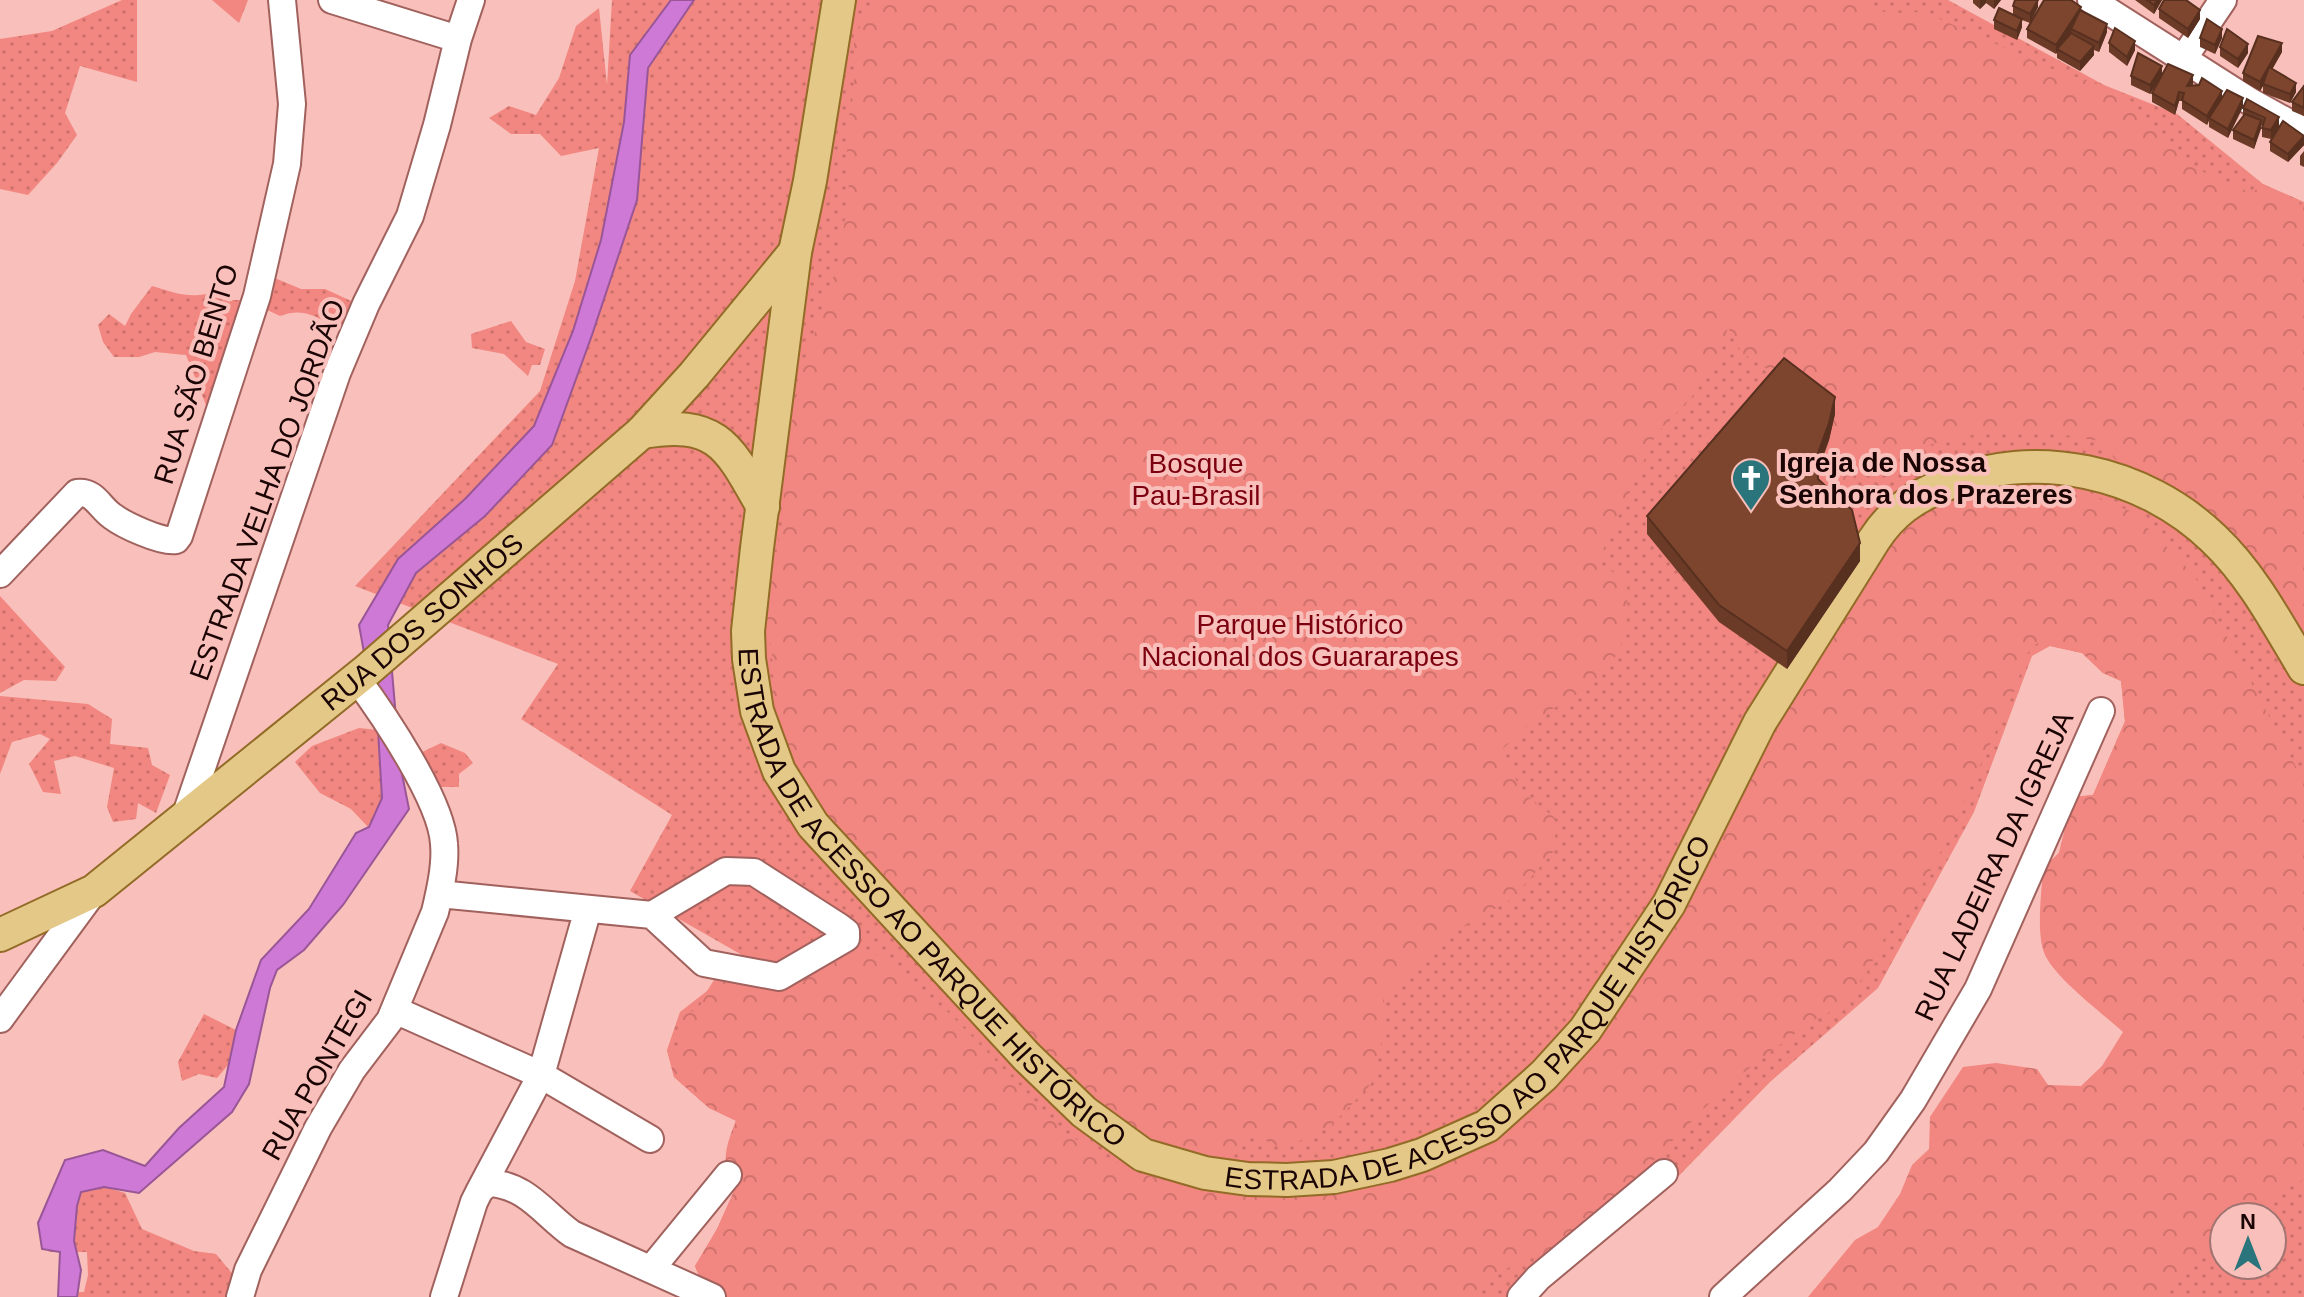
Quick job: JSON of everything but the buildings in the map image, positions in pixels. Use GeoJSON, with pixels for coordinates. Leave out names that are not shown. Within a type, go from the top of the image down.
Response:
{"type":"FeatureCollection","features":[{"type":"Feature","properties":{"kind":"main road","name":"ESTRADA DE ACESSO AO PARQUE HISTÓRICO"},"geometry":{"type":"LineString","coordinates":[[839,0],[810,181],[795,252],[748,631],[757,711],[779,771],[813,825],[1027,1057],[1084,1112],[1143,1155],[1205,1173],[1248,1179],[1334,1177],[1422,1155],[1487,1126],[1544,1075],[1585,1030],[1669,904],[1760,722],[1882,527],[1909,502],[1970,474],[2008,466],[2047,465],[2083,471],[2132,486],[2179,511],[2213,537],[2244,571],[2304,668]]}},
{"type":"Feature","properties":{"kind":"main road","name":"RUA DOS SONHOS"},"geometry":{"type":"LineString","coordinates":[[4,927],[94,891],[363,682],[410,632],[642,432],[694,375],[795,252]]}},
{"type":"Feature","properties":{"kind":"main road"},"geometry":{"type":"LineString","coordinates":[[642,432],[684,427],[710,437],[734,457],[763,507]]}},
{"type":"Feature","properties":{"kind":"street","name":"RUA SÃO BENTO"},"geometry":{"type":"LineString","coordinates":[[0,574],[77,493],[86,492],[93,496],[109,515],[123,523],[168,541],[176,540],[179,536],[257,296],[287,164],[292,104],[282,0]]}},
{"type":"Feature","properties":{"kind":"street"},"geometry":{"type":"LineString","coordinates":[[332,0],[458,39]]}},
{"type":"Feature","properties":{"kind":"street","name":"ESTRADA VELHA DO JORDÃO"},"geometry":{"type":"LineString","coordinates":[[184,820],[337,373],[366,304],[410,216],[471,0]]}},
{"type":"Feature","properties":{"kind":"street"},"geometry":{"type":"LineString","coordinates":[[2091,0],[2304,131]]}},
{"type":"Feature","properties":{"kind":"street"},"geometry":{"type":"LineString","coordinates":[[2183,59],[2223,0]]}},
{"type":"Feature","properties":{"kind":"street","name":"RUA PONTEGI"},"geometry":{"type":"LineString","coordinates":[[240,1297],[248,1270],[324,1117],[352,1070],[374,1044],[395,1010],[435,912],[439,894],[445,843],[436,811],[363,682]]}},
{"type":"Feature","properties":{"kind":"street","name":"RUA LADEIRA DA IGREJA"},"geometry":{"type":"LineString","coordinates":[[1723,1297],[1840,1190],[1876,1152],[1913,1100],[1978,989],[2101,711]]}},
{"type":"Feature","properties":{"kind":"street"},"geometry":{"type":"LineString","coordinates":[[439,894],[652,915],[726,871],[754,872],[838,926],[846,932],[846,938],[779,977],[704,963],[652,915]]}},
{"type":"Feature","properties":{"kind":"street"},"geometry":{"type":"LineString","coordinates":[[0,1019],[94,891]]}},
{"type":"Feature","properties":{"kind":"street"},"geometry":{"type":"LineString","coordinates":[[444,1297],[465,1226],[480,1190],[541,1075],[588,909]]}},
{"type":"Feature","properties":{"kind":"street"},"geometry":{"type":"LineString","coordinates":[[395,1010],[541,1075],[650,1139]]}},
{"type":"Feature","properties":{"kind":"street"},"geometry":{"type":"LineString","coordinates":[[1521,1297],[1538,1278],[1664,1173]]}},
{"type":"Feature","properties":{"kind":"street"},"geometry":{"type":"LineString","coordinates":[[651,1269],[728,1175]]}},
{"type":"Feature","properties":{"kind":"street"},"geometry":{"type":"LineString","coordinates":[[480,1190],[489,1183],[504,1183],[519,1189],[572,1234],[712,1297]]}},
{"type":"Feature","properties":{"kind":"green space"},"geometry":{"type":"Polygon","coordinates":[[[122,0],[137,0],[137,82],[80,66],[65,113],[77,135],[28,195],[0,189],[0,39],[52,31],[122,0]]]}},
{"type":"Feature","properties":{"kind":"green space"},"geometry":{"type":"Polygon","coordinates":[[[212,0],[248,0],[239,23],[212,0]]]}},
{"type":"Feature","properties":{"kind":"green space","name":"Parque Histórico Nacional dos Guararapes"},"geometry":{"type":"Polygon","coordinates":[[[612,0],[1948,0],[2104,85],[2177,114],[2263,184],[2304,202],[2304,1297],[1831,1297],[2216,1028],[2046,956],[2041,929],[2043,868],[2059,853],[2073,797],[2093,795],[2125,721],[2121,681],[2103,673],[2082,653],[2050,646],[2032,656],[1974,812],[1878,988],[1770,1082],[1668,1187],[1629,1189],[1521,1297],[708,1297],[695,1266],[717,1229],[737,1185],[726,1161],[727,1146],[736,1120],[709,1108],[674,1077],[667,1050],[680,1012],[707,991],[728,958],[742,955],[630,891],[672,815],[521,719],[558,664],[355,586],[540,391],[575,281],[599,148],[561,156],[540,134],[511,134],[489,118],[509,106],[536,115],[559,78],[576,26],[599,8],[607,85],[612,0]]]}},
{"type":"Feature","properties":{"kind":"green space","name":"Bosque Pau-Brasil"},"geometry":{"type":"Polygon","coordinates":[[[878,0],[1860,0],[1870,9],[1893,13],[1924,12],[2059,72],[2104,85],[2159,132],[2192,167],[2252,193],[2263,184],[2304,206],[2304,659],[2180,494],[2115,459],[2100,441],[2033,431],[1967,436],[1898,456],[1860,475],[1831,498],[1818,496],[1821,465],[1835,414],[1792,378],[1767,369],[1742,353],[1728,327],[1719,359],[1691,398],[1656,434],[1597,563],[1627,580],[1626,628],[1614,658],[1594,682],[1529,724],[1502,750],[1521,791],[1555,818],[1555,850],[1512,899],[1458,930],[1423,957],[1384,998],[1385,1028],[1371,1084],[1332,1125],[1283,1149],[1252,1133],[1223,1163],[1136,1143],[899,930],[764,721],[774,694],[772,653],[762,587],[781,534],[788,442],[800,377],[838,264],[849,193],[846,131],[854,92],[854,36],[878,0]]]}},
{"type":"Feature","properties":{"kind":"green space"},"geometry":{"type":"Polygon","coordinates":[[[270,276],[301,289],[325,289],[360,305],[348,334],[308,314],[280,316],[261,307],[270,276]]]}},
{"type":"Feature","properties":{"kind":"green space"},"geometry":{"type":"Polygon","coordinates":[[[152,286],[193,295],[220,290],[227,300],[242,300],[208,410],[186,355],[155,352],[139,357],[114,357],[103,342],[98,325],[109,314],[125,326],[152,286]]]}},
{"type":"Feature","properties":{"kind":"green space"},"geometry":{"type":"Polygon","coordinates":[[[511,321],[526,342],[545,349],[540,365],[532,365],[528,376],[504,354],[472,348],[471,334],[511,321]]]}},
{"type":"Feature","properties":{"kind":"green space"},"geometry":{"type":"Polygon","coordinates":[[[1997,479],[2036,481],[2082,492],[2130,511],[2194,575],[2304,782],[2304,1179],[2266,1201],[2208,1201],[2208,1243],[2155,1297],[1808,1297],[1855,1240],[1878,1227],[1900,1194],[1912,1165],[1929,1149],[1930,1117],[1963,1067],[1996,1063],[2037,1069],[2048,1085],[2081,1086],[2102,1066],[2123,1032],[2052,966],[2043,948],[2040,926],[2043,868],[2059,853],[2073,797],[2093,795],[2125,722],[2121,681],[2103,673],[2082,653],[2050,646],[2042,638],[2024,657],[2017,685],[1953,830],[1920,889],[1891,925],[1867,972],[1842,1006],[1810,1022],[1726,1086],[1558,1259],[1529,1256],[1484,1282],[1473,1297],[708,1297],[695,1266],[717,1229],[737,1184],[746,1184],[725,1162],[736,1121],[709,1108],[674,1077],[667,1050],[680,1050],[680,1012],[697,1011],[728,958],[762,949],[888,955],[913,984],[949,1013],[1067,1134],[1131,1171],[1197,1189],[1270,1191],[1354,1175],[1487,1108],[1559,1041],[1630,944],[1732,738],[1817,584],[1867,535],[1997,479]]]}},
{"type":"Feature","properties":{"kind":"green space"},"geometry":{"type":"Polygon","coordinates":[[[0,596],[65,667],[56,681],[24,680],[0,693],[0,596]]]}},
{"type":"Feature","properties":{"kind":"green space"},"geometry":{"type":"Polygon","coordinates":[[[0,696],[88,704],[112,719],[110,744],[148,748],[152,765],[170,775],[156,813],[138,803],[136,819],[113,822],[107,807],[114,768],[75,756],[54,761],[61,794],[43,792],[29,764],[50,739],[40,734],[12,742],[0,774],[0,696]]]}},
{"type":"Feature","properties":{"kind":"green space"},"geometry":{"type":"Polygon","coordinates":[[[359,728],[378,730],[382,798],[368,827],[351,809],[320,793],[295,762],[312,746],[359,728]]]}},
{"type":"Feature","properties":{"kind":"green space"},"geometry":{"type":"Polygon","coordinates":[[[441,743],[465,753],[473,763],[459,774],[459,787],[434,787],[416,755],[441,743]]]}},
{"type":"Feature","properties":{"kind":"green space"},"geometry":{"type":"Polygon","coordinates":[[[204,1014],[236,1030],[228,1065],[217,1078],[199,1074],[182,1081],[178,1062],[204,1014]]]}},
{"type":"Feature","properties":{"kind":"green space"},"geometry":{"type":"Polygon","coordinates":[[[71,1162],[105,1187],[125,1193],[142,1229],[194,1251],[216,1254],[235,1277],[229,1297],[58,1297],[58,1293],[84,1292],[88,1275],[87,1252],[49,1252],[38,1223],[71,1162]]]}},
{"type":"Feature","properties":{"kind":"shaded area"},"geometry":{"type":"Polygon","coordinates":[[[671,0],[694,0],[648,68],[637,200],[552,445],[485,516],[416,573],[388,625],[400,764],[409,809],[343,905],[304,950],[277,970],[270,988],[249,1084],[232,1112],[139,1193],[104,1187],[81,1192],[74,1241],[81,1270],[77,1297],[58,1297],[60,1252],[42,1249],[38,1223],[65,1160],[103,1150],[145,1166],[179,1128],[224,1087],[236,1030],[261,960],[309,909],[356,833],[369,827],[382,798],[378,730],[359,625],[398,559],[465,499],[534,426],[573,331],[601,240],[624,122],[630,55],[671,0]]]}},
{"type":"Feature","properties":{"kind":"place","name":"Igreja de Nossa Senhora dos Prazeres"},"geometry":{"type":"Point","coordinates":[1751,512]}}]}
